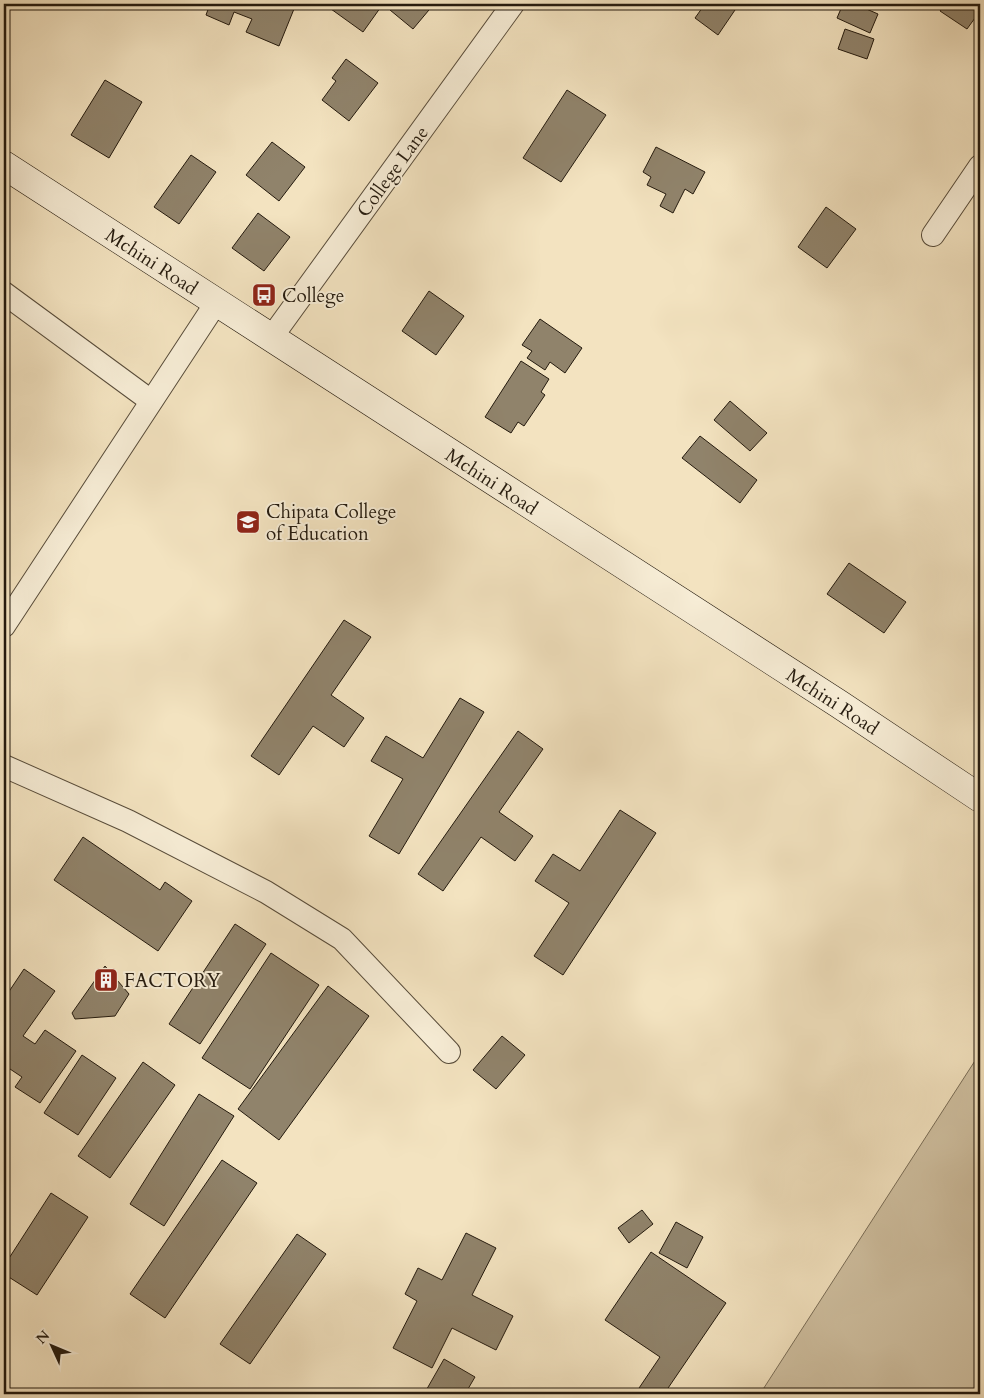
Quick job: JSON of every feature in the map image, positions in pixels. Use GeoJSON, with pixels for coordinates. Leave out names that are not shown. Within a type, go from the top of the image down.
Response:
{"type":"FeatureCollection","features":[{"type":"Feature","properties":{"kind":"street","name":"College Lane"},"geometry":{"type":"LineString","coordinates":[[271,338],[513,4]]}},
{"type":"Feature","properties":{"kind":"street","name":"Mchini Road"},"geometry":{"type":"LineString","coordinates":[[4,165],[839,704],[980,798]]}},
{"type":"Feature","properties":{"kind":"street"},"geometry":{"type":"LineString","coordinates":[[933,235],[980,166]]}},
{"type":"Feature","properties":{"kind":"street"},"geometry":{"type":"LineString","coordinates":[[4,293],[151,401]]}},
{"type":"Feature","properties":{"kind":"street"},"geometry":{"type":"LineString","coordinates":[[4,626],[216,303]]}},
{"type":"Feature","properties":{"kind":"street"},"geometry":{"type":"LineString","coordinates":[[4,766],[128,822],[266,892],[342,939],[448,1052]]}},
{"type":"Feature","properties":{"kind":"shaded area"},"geometry":{"type":"Polygon","coordinates":[[[980,1053],[980,1394],[760,1394],[980,1053]]]}},
{"type":"Feature","properties":{"kind":"building"},"geometry":{"type":"Polygon","coordinates":[[[210,4],[296,4],[279,46],[246,32],[252,19],[234,12],[229,25],[206,15],[210,4]]]}},
{"type":"Feature","properties":{"kind":"building"},"geometry":{"type":"Polygon","coordinates":[[[335,4],[383,4],[363,32],[331,9],[335,4]]]}},
{"type":"Feature","properties":{"kind":"building"},"geometry":{"type":"Polygon","coordinates":[[[395,4],[434,4],[413,29],[390,10],[395,4]]]}},
{"type":"Feature","properties":{"kind":"building"},"geometry":{"type":"Polygon","coordinates":[[[705,4],[726,4],[735,10],[718,35],[695,18],[705,4]]]}},
{"type":"Feature","properties":{"kind":"building"},"geometry":{"type":"Polygon","coordinates":[[[843,4],[855,4],[878,14],[870,33],[837,18],[843,4]]]}},
{"type":"Feature","properties":{"kind":"building"},"geometry":{"type":"Polygon","coordinates":[[[945,4],[980,4],[980,11],[967,29],[940,11],[945,4]]]}},
{"type":"Feature","properties":{"kind":"building"},"geometry":{"type":"Polygon","coordinates":[[[845,29],[874,39],[867,59],[838,49],[845,29]]]}},
{"type":"Feature","properties":{"kind":"building"},"geometry":{"type":"Polygon","coordinates":[[[346,59],[378,83],[349,121],[322,100],[336,81],[332,78],[346,59]]]}},
{"type":"Feature","properties":{"kind":"building"},"geometry":{"type":"Polygon","coordinates":[[[105,80],[142,102],[109,158],[71,135],[105,80]]]}},
{"type":"Feature","properties":{"kind":"building"},"geometry":{"type":"Polygon","coordinates":[[[567,90],[606,115],[561,182],[523,158],[567,90]]]}},
{"type":"Feature","properties":{"kind":"building"},"geometry":{"type":"Polygon","coordinates":[[[272,142],[305,167],[279,201],[246,175],[272,142]]]}},
{"type":"Feature","properties":{"kind":"building"},"geometry":{"type":"Polygon","coordinates":[[[656,147],[705,172],[693,194],[685,189],[673,213],[660,206],[666,194],[647,185],[651,177],[643,172],[656,147]]]}},
{"type":"Feature","properties":{"kind":"building"},"geometry":{"type":"Polygon","coordinates":[[[191,155],[216,172],[179,224],[154,207],[191,155]]]}},
{"type":"Feature","properties":{"kind":"building"},"geometry":{"type":"Polygon","coordinates":[[[826,207],[856,229],[827,268],[798,247],[826,207]]]}},
{"type":"Feature","properties":{"kind":"building"},"geometry":{"type":"Polygon","coordinates":[[[258,213],[290,237],[264,271],[232,248],[258,213]]]}},
{"type":"Feature","properties":{"kind":"building"},"geometry":{"type":"Polygon","coordinates":[[[429,291],[464,316],[436,355],[402,331],[429,291]]]}},
{"type":"Feature","properties":{"kind":"building"},"geometry":{"type":"Polygon","coordinates":[[[540,319],[582,348],[565,373],[550,362],[545,370],[527,358],[532,351],[522,345],[540,319]]]}},
{"type":"Feature","properties":{"kind":"building"},"geometry":{"type":"Polygon","coordinates":[[[521,361],[549,379],[541,392],[545,395],[524,426],[518,422],[511,433],[485,417],[521,361]]]}},
{"type":"Feature","properties":{"kind":"building"},"geometry":{"type":"Polygon","coordinates":[[[730,401],[767,433],[750,451],[714,420],[730,401]]]}},
{"type":"Feature","properties":{"kind":"building"},"geometry":{"type":"Polygon","coordinates":[[[700,436],[757,480],[740,503],[682,458],[700,436]]]}},
{"type":"Feature","properties":{"kind":"building"},"geometry":{"type":"Polygon","coordinates":[[[849,563],[906,602],[884,633],[827,594],[849,563]]]}},
{"type":"Feature","properties":{"kind":"building"},"geometry":{"type":"Polygon","coordinates":[[[344,620],[371,637],[331,695],[364,718],[344,747],[313,726],[279,775],[251,756],[344,620]]]}},
{"type":"Feature","properties":{"kind":"building"},"geometry":{"type":"Polygon","coordinates":[[[460,698],[484,712],[399,854],[369,836],[403,779],[371,761],[386,736],[423,758],[460,698]]]}},
{"type":"Feature","properties":{"kind":"building"},"geometry":{"type":"Polygon","coordinates":[[[518,731],[543,749],[499,812],[533,836],[515,861],[481,837],[443,891],[418,874],[518,731]]]}},
{"type":"Feature","properties":{"kind":"building"},"geometry":{"type":"Polygon","coordinates":[[[620,810],[656,833],[563,975],[534,956],[569,903],[535,881],[553,854],[580,871],[620,810]]]}},
{"type":"Feature","properties":{"kind":"building"},"geometry":{"type":"Polygon","coordinates":[[[83,837],[160,890],[165,882],[192,901],[158,951],[54,880],[83,837]]]}},
{"type":"Feature","properties":{"kind":"building"},"geometry":{"type":"Polygon","coordinates":[[[235,924],[266,944],[200,1044],[169,1024],[235,924]]]}},
{"type":"Feature","properties":{"kind":"building"},"geometry":{"type":"Polygon","coordinates":[[[271,953],[319,985],[250,1089],[202,1058],[271,953]]]}},
{"type":"Feature","properties":{"kind":"building","name":"FACTORY"},"geometry":{"type":"Polygon","coordinates":[[[105,966],[129,994],[115,1016],[75,1019],[72,1013],[105,966]]]}},
{"type":"Feature","properties":{"kind":"building"},"geometry":{"type":"Polygon","coordinates":[[[24,969],[55,991],[23,1036],[35,1044],[45,1030],[76,1051],[40,1103],[15,1087],[22,1077],[4,1065],[4,999],[24,969]]]}},
{"type":"Feature","properties":{"kind":"building"},"geometry":{"type":"Polygon","coordinates":[[[328,986],[369,1016],[279,1140],[238,1109],[328,986]]]}},
{"type":"Feature","properties":{"kind":"building"},"geometry":{"type":"Polygon","coordinates":[[[502,1036],[525,1055],[496,1089],[473,1070],[502,1036]]]}},
{"type":"Feature","properties":{"kind":"building"},"geometry":{"type":"Polygon","coordinates":[[[82,1055],[116,1078],[78,1135],[44,1113],[82,1055]]]}},
{"type":"Feature","properties":{"kind":"building"},"geometry":{"type":"Polygon","coordinates":[[[143,1062],[175,1085],[110,1178],[78,1156],[143,1062]]]}},
{"type":"Feature","properties":{"kind":"building"},"geometry":{"type":"Polygon","coordinates":[[[199,1094],[234,1116],[164,1226],[130,1204],[199,1094]]]}},
{"type":"Feature","properties":{"kind":"building"},"geometry":{"type":"Polygon","coordinates":[[[222,1160],[257,1183],[165,1318],[130,1294],[222,1160]]]}},
{"type":"Feature","properties":{"kind":"building"},"geometry":{"type":"Polygon","coordinates":[[[51,1193],[88,1217],[37,1295],[4,1274],[4,1266],[51,1193]]]}},
{"type":"Feature","properties":{"kind":"building"},"geometry":{"type":"Polygon","coordinates":[[[642,1210],[653,1224],[629,1243],[618,1228],[642,1210]]]}},
{"type":"Feature","properties":{"kind":"building"},"geometry":{"type":"Polygon","coordinates":[[[676,1222],[703,1237],[687,1268],[659,1253],[676,1222]]]}},
{"type":"Feature","properties":{"kind":"building"},"geometry":{"type":"Polygon","coordinates":[[[466,1233],[496,1248],[472,1295],[513,1316],[496,1350],[452,1328],[432,1368],[393,1348],[417,1301],[405,1294],[418,1268],[442,1280],[466,1233]]]}},
{"type":"Feature","properties":{"kind":"building"},"geometry":{"type":"Polygon","coordinates":[[[297,1234],[326,1254],[250,1364],[220,1344],[297,1234]]]}},
{"type":"Feature","properties":{"kind":"building"},"geometry":{"type":"Polygon","coordinates":[[[651,1252],[726,1303],[664,1394],[635,1394],[660,1357],[605,1320],[651,1252]]]}},
{"type":"Feature","properties":{"kind":"building"},"geometry":{"type":"Polygon","coordinates":[[[444,1359],[475,1377],[465,1394],[424,1394],[444,1359]]]}},
{"type":"Feature","properties":{"kind":"place","name":"College"},"geometry":{"type":"Point","coordinates":[264,295]}},
{"type":"Feature","properties":{"kind":"place","name":"Chipata College of Education"},"geometry":{"type":"Point","coordinates":[248,522]}},
{"type":"Feature","properties":{"kind":"place","name":"FACTORY"},"geometry":{"type":"Point","coordinates":[106,980]}}]}
